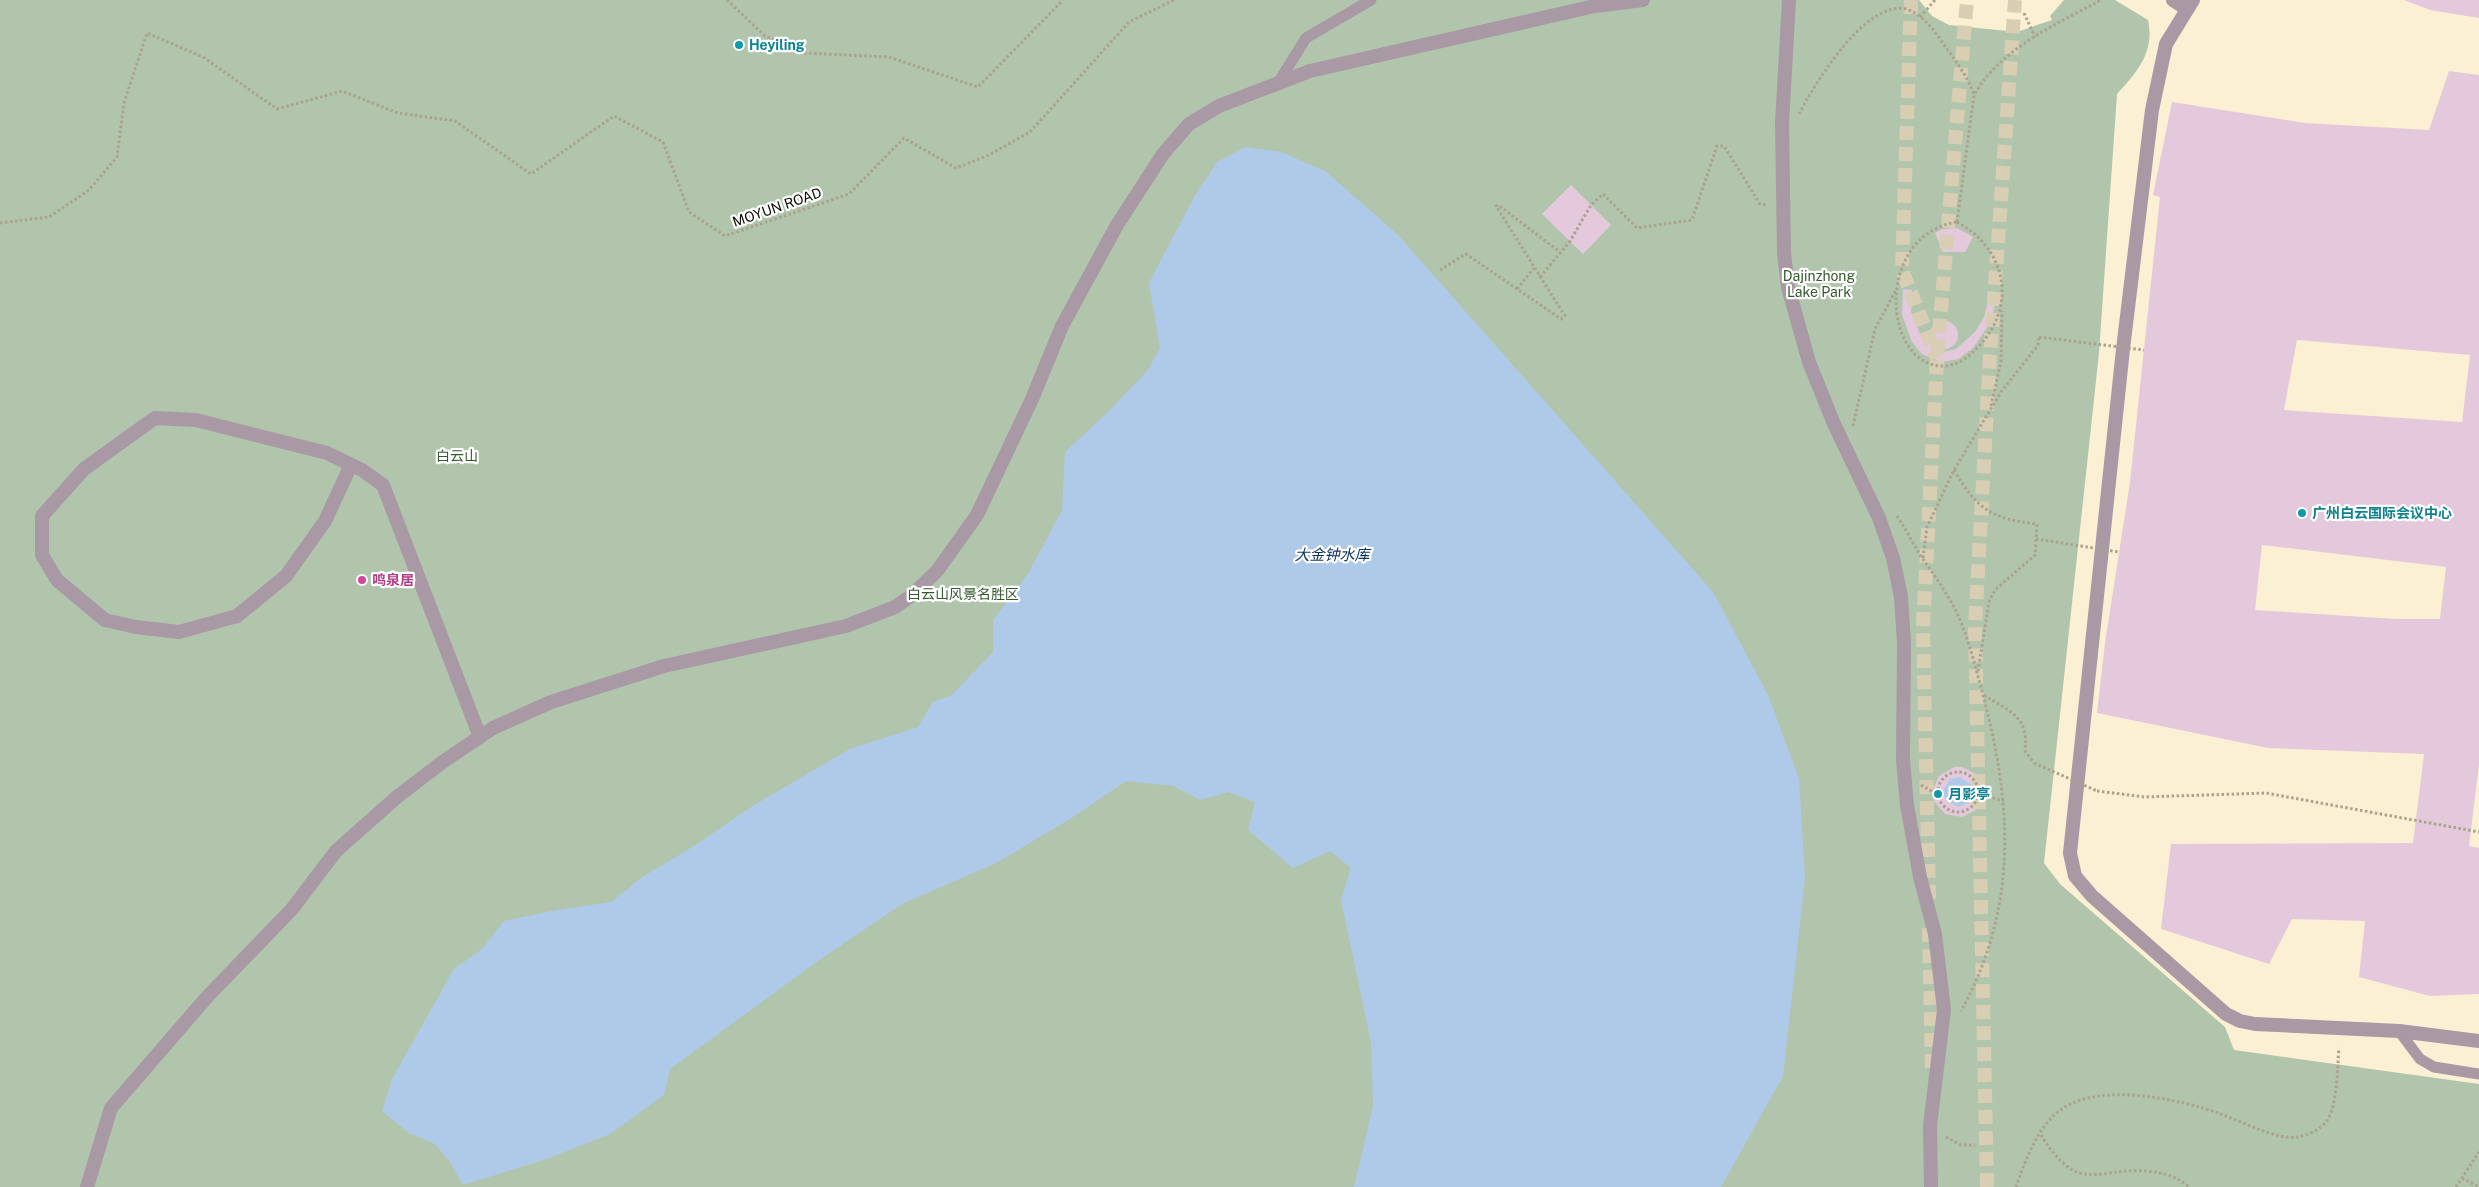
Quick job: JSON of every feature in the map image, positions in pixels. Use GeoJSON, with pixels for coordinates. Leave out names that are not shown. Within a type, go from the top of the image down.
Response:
{"type":"FeatureCollection","features":[{"type":"Feature","properties":{"kind":"street"},"geometry":{"type":"LineString","coordinates":[[87,1187],[112,1108],[207,997],[292,909],[336,850],[398,796],[493,728],[551,702],[664,666],[846,626],[895,607],[911,596],[937,571],[977,515],[1032,399],[1062,326],[1116,225],[1163,154],[1189,124],[1219,106],[1310,70],[1595,6],[1644,0]]}},
{"type":"Feature","properties":{"kind":"street"},"geometry":{"type":"LineString","coordinates":[[1789,0],[1782,123],[1784,253],[1788,287],[1809,362],[1834,424],[1879,518],[1893,558],[1901,597],[1904,643],[1903,760],[1907,805],[1920,877],[1935,934],[1944,1010],[1930,1126],[1931,1187]]}},
{"type":"Feature","properties":{"kind":"street"},"geometry":{"type":"LineString","coordinates":[[2173,0],[2190,4],[2166,44],[2152,110],[2121,368],[2070,853],[2075,876],[2092,896],[2233,1017],[2255,1024],[2399,1031],[2479,1041]]}},
{"type":"Feature","properties":{"kind":"street"},"geometry":{"type":"LineString","coordinates":[[351,465],[325,521],[286,576],[237,616],[179,632],[136,627],[105,620],[57,580],[42,555],[42,516],[84,469],[155,418],[196,420],[327,453],[351,465],[383,485],[480,737]]}},
{"type":"Feature","properties":{"kind":"lane"},"geometry":{"type":"LineString","coordinates":[[1278,83],[1306,38],[1371,0]]}},
{"type":"Feature","properties":{"kind":"lane"},"geometry":{"type":"LineString","coordinates":[[2399,1031],[2420,1059],[2434,1068],[2479,1074]]}},
{"type":"Feature","properties":{"kind":"path"},"geometry":{"type":"LineString","coordinates":[[727,0],[765,36],[805,53],[889,57],[978,87],[1063,0]]}},
{"type":"Feature","properties":{"kind":"path","name":"MOYUN ROAD"},"geometry":{"type":"LineString","coordinates":[[0,223],[48,217],[89,190],[117,157],[124,103],[147,33],[203,57],[276,109],[342,91],[398,113],[455,121],[530,174],[614,116],[664,142],[689,212],[725,236],[849,194],[904,138],[956,168],[989,155],[1030,132],[1129,22],[1174,0]]}},
{"type":"Feature","properties":{"kind":"path"},"geometry":{"type":"LineString","coordinates":[[1920,17],[1935,0]]}},
{"type":"Feature","properties":{"kind":"path"},"geometry":{"type":"LineString","coordinates":[[1957,222],[1974,95],[1983,79],[2035,37],[2100,0]]}},
{"type":"Feature","properties":{"kind":"path"},"geometry":{"type":"LineString","coordinates":[[1797,117],[1833,57],[1862,26],[1892,9],[1905,9],[1920,17],[1934,31],[1956,60],[1971,85],[1974,95]]}},
{"type":"Feature","properties":{"kind":"path"},"geometry":{"type":"LineString","coordinates":[[2024,13],[2035,37]]}},
{"type":"Feature","properties":{"kind":"path"},"geometry":{"type":"LineString","coordinates":[[1540,277],[1570,241],[1591,205],[1603,194],[1637,228],[1692,220],[1717,146],[1724,146],[1760,204],[1784,206]]}},
{"type":"Feature","properties":{"kind":"path"},"geometry":{"type":"LineString","coordinates":[[1440,270],[1466,254],[1561,319],[1565,316],[1496,206],[1498,205],[1560,252]]}},
{"type":"Feature","properties":{"kind":"path"},"geometry":{"type":"LineString","coordinates":[[1852,434],[1875,329],[1896,290],[1906,258],[1921,237],[1942,224],[1957,222],[1985,242],[1993,255],[2000,279],[2002,308],[2001,362],[1990,410]]}},
{"type":"Feature","properties":{"kind":"path"},"geometry":{"type":"LineString","coordinates":[[1517,289],[1534,268]]}},
{"type":"Feature","properties":{"kind":"path"},"geometry":{"type":"LineString","coordinates":[[1896,290],[1899,324],[1906,341],[1925,362],[1943,367],[1968,357],[1986,338],[1997,322],[2002,308]]}},
{"type":"Feature","properties":{"kind":"path"},"geometry":{"type":"LineString","coordinates":[[1923,559],[1927,527],[1954,470],[2001,392],[2031,357],[2038,346],[2039,337],[2144,350]]}},
{"type":"Feature","properties":{"kind":"path"},"geometry":{"type":"LineString","coordinates":[[1954,470],[1976,502],[1990,512],[2004,519],[2037,524],[2035,555],[1995,590],[1989,602],[1978,674]]}},
{"type":"Feature","properties":{"kind":"path"},"geometry":{"type":"LineString","coordinates":[[1892,510],[1954,606],[1965,632],[1978,674],[2000,765],[2006,834],[2004,874],[1987,954],[1976,983],[1957,1018]]}},
{"type":"Feature","properties":{"kind":"path"},"geometry":{"type":"LineString","coordinates":[[2036,539],[2119,552]]}},
{"type":"Feature","properties":{"kind":"path"},"geometry":{"type":"LineString","coordinates":[[1983,694],[2016,716],[2024,726],[2026,734],[2025,751],[2034,763],[2097,791],[2146,797],[2266,793],[2479,832]]}},
{"type":"Feature","properties":{"kind":"path"},"geometry":{"type":"LineString","coordinates":[[1916,780],[1938,795],[1945,808],[1957,812],[1970,808],[1978,794],[1976,782],[1972,777],[1958,771],[1952,772],[1942,779],[1938,785],[1938,795]]}},
{"type":"Feature","properties":{"kind":"path"},"geometry":{"type":"LineString","coordinates":[[1978,794],[2004,801]]}},
{"type":"Feature","properties":{"kind":"path"},"geometry":{"type":"LineString","coordinates":[[2016,1187],[2023,1168],[2040,1135],[2052,1117],[2065,1106],[2102,1096],[2124,1096],[2172,1101],[2200,1108],[2286,1137],[2314,1132],[2330,1115],[2339,1048]]}},
{"type":"Feature","properties":{"kind":"path"},"geometry":{"type":"LineString","coordinates":[[1942,1131],[1952,1142],[1975,1145]]}},
{"type":"Feature","properties":{"kind":"path"},"geometry":{"type":"LineString","coordinates":[[2040,1135],[2049,1148],[2075,1172],[2097,1175],[2144,1170],[2163,1173],[2189,1187]]}},
{"type":"Feature","properties":{"kind":"path"},"geometry":{"type":"LineString","coordinates":[[2456,1187],[2479,1152]]}},
{"type":"Feature","properties":{"kind":"path"},"geometry":{"type":"LineString","coordinates":[[2462,1178],[2479,1187]]}},
{"type":"Feature","properties":{"kind":"green space","name":"白云山"},"geometry":{"type":"Polygon","coordinates":[[[0,0],[1919,0],[1932,16],[1949,25],[2017,32],[2052,20],[2050,16],[2064,0],[2115,0],[2148,20],[2149,42],[2143,61],[2117,94],[2099,353],[2044,863],[2060,884],[2225,1027],[2234,1050],[2479,1084],[2479,1187],[0,1187],[0,0]]]}},
{"type":"Feature","properties":{"kind":"water","name":"大金钟水库"},"geometry":{"type":"Polygon","coordinates":[[[1246,147],[1281,152],[1325,171],[1398,235],[1713,592],[1768,695],[1799,779],[1805,879],[1783,1076],[1721,1187],[1354,1187],[1373,1106],[1371,1042],[1341,900],[1351,868],[1330,851],[1293,868],[1248,830],[1255,802],[1228,792],[1200,800],[1173,786],[1126,781],[1070,819],[996,863],[902,904],[818,961],[670,1069],[664,1095],[610,1134],[544,1160],[463,1185],[450,1162],[435,1144],[409,1133],[382,1111],[392,1079],[454,969],[482,949],[504,921],[551,911],[611,902],[641,878],[699,843],[751,807],[850,749],[918,727],[933,702],[952,695],[993,652],[993,620],[1028,574],[1062,510],[1065,452],[1107,413],[1148,370],[1160,348],[1149,283],[1193,199],[1217,162],[1246,147]]]}},
{"type":"Feature","properties":{"kind":"water"},"geometry":{"type":"Polygon","coordinates":[[[1958,777],[1969,781],[1973,792],[1969,803],[1958,807],[1947,803],[1943,792],[1947,781],[1958,777]]]}},
{"type":"Feature","properties":{"kind":"building"},"geometry":{"type":"Polygon","coordinates":[[[2404,0],[2479,0],[2479,18],[2430,10],[2404,0]]]}},
{"type":"Feature","properties":{"kind":"building","name":"广州白云国际会议中心"},"geometry":{"type":"Polygon","coordinates":[[[2449,71],[2479,75],[2479,765],[2469,846],[2479,848],[2479,994],[2430,996],[2359,977],[2365,921],[2292,919],[2269,964],[2161,929],[2171,844],[2413,843],[2424,754],[2268,748],[2097,713],[2105,643],[2130,482],[2160,197],[2153,195],[2172,102],[2305,123],[2429,130],[2449,71]],[[2297,340],[2284,410],[2462,422],[2470,355],[2297,340]],[[2262,545],[2255,610],[2396,619],[2440,619],[2446,567],[2262,545]]]}},
{"type":"Feature","properties":{"kind":"building"},"geometry":{"type":"Polygon","coordinates":[[[1571,185],[1611,225],[1583,254],[1542,214],[1571,185]]]}},
{"type":"Feature","properties":{"kind":"building"},"geometry":{"type":"Polygon","coordinates":[[[1957,228],[1973,237],[1965,252],[1943,252],[1935,233],[1942,229],[1957,228]]]}},
{"type":"Feature","properties":{"kind":"building"},"geometry":{"type":"Polygon","coordinates":[[[1903,289],[1912,290],[1911,312],[1920,334],[1936,350],[1944,352],[1956,349],[1975,332],[1984,317],[1989,297],[1995,297],[1994,309],[1988,326],[1973,348],[1958,359],[1941,362],[1922,354],[1912,342],[1902,315],[1903,289]]]}},
{"type":"Feature","properties":{"kind":"building"},"geometry":{"type":"Polygon","coordinates":[[[1944,321],[1954,325],[1958,335],[1954,345],[1944,349],[1934,345],[1930,335],[1934,325],[1944,321]]]}},
{"type":"Feature","properties":{"kind":"building","name":"月影亭"},"geometry":{"type":"Polygon","coordinates":[[[1954,767],[1962,767],[1976,774],[1983,788],[1983,796],[1976,810],[1962,817],[1945,814],[1934,801],[1932,792],[1939,776],[1954,767]],[[1960,777],[1950,779],[1943,791],[1946,800],[1958,807],[1968,803],[1973,795],[1972,785],[1960,777]]]}},
{"type":"Feature","properties":{"kind":"tunnel"},"geometry":{"type":"LineString","coordinates":[[1911,0],[1902,270],[1937,358]]}},
{"type":"Feature","properties":{"kind":"tunnel"},"geometry":{"type":"LineString","coordinates":[[1929,899],[1923,627],[1937,358],[1967,0]]}},
{"type":"Feature","properties":{"kind":"tunnel"},"geometry":{"type":"LineString","coordinates":[[1987,1187],[1975,625],[1990,356],[2015,0]]}},
{"type":"Feature","properties":{"kind":"tunnel"},"geometry":{"type":"LineString","coordinates":[[1929,928],[1932,1074]]}},
{"type":"Feature","properties":{"kind":"place","name":"Heyiling"},"geometry":{"type":"Point","coordinates":[739,45]}},
{"type":"Feature","properties":{"kind":"place","name":"广州白云国际会议中心"},"geometry":{"type":"Point","coordinates":[2302,513]}},
{"type":"Feature","properties":{"kind":"place","name":"鸣泉居"},"geometry":{"type":"Point","coordinates":[362,580]}},
{"type":"Feature","properties":{"kind":"place","name":"月影亭"},"geometry":{"type":"Point","coordinates":[1938,794]}},
{"type":"Feature","properties":{"kind":"park label","name":"Dajinzhong Lake Park"},"geometry":{"type":"Point","coordinates":[1819,284]}},
{"type":"Feature","properties":{"kind":"park label","name":"白云山风景名胜区"},"geometry":{"type":"Point","coordinates":[963,594]}}]}
